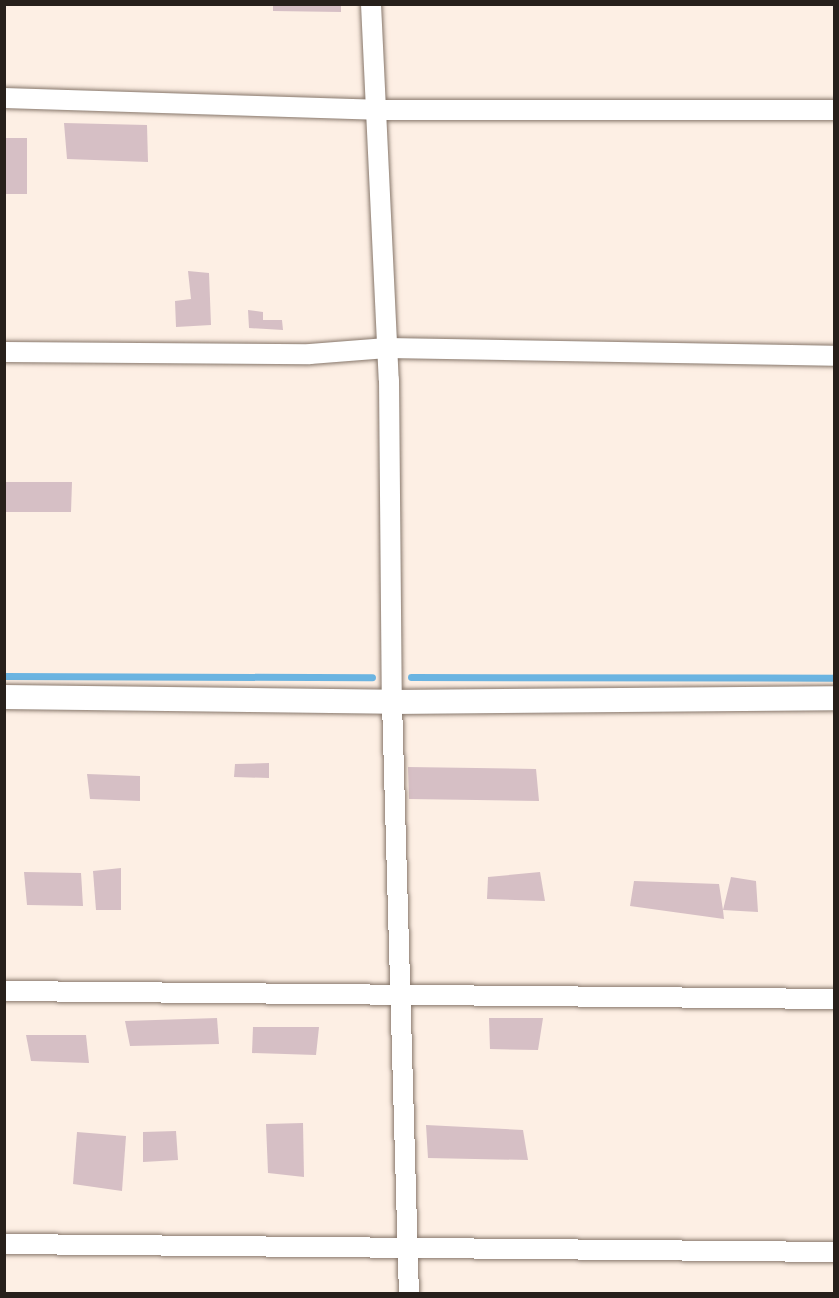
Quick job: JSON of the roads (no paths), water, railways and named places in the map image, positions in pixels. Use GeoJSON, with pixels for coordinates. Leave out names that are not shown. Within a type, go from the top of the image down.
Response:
{"type":"FeatureCollection","features":[{"type":"Feature","properties":{"kind":"street"},"geometry":{"type":"LineString","coordinates":[[371,4],[387,348],[392,702],[409,1293]]}},
{"type":"Feature","properties":{"kind":"street"},"geometry":{"type":"LineString","coordinates":[[4,98],[376,110],[834,110]]}},
{"type":"Feature","properties":{"kind":"street"},"geometry":{"type":"LineString","coordinates":[[4,352],[310,354],[387,348],[834,356]]}},
{"type":"Feature","properties":{"kind":"street"},"geometry":{"type":"LineString","coordinates":[[4,697],[392,702],[834,698]]}},
{"type":"Feature","properties":{"kind":"street"},"geometry":{"type":"LineString","coordinates":[[4,991],[834,999]]}},
{"type":"Feature","properties":{"kind":"street"},"geometry":{"type":"LineString","coordinates":[[4,1244],[834,1252]]}},
{"type":"Feature","properties":{"kind":"waterway"},"geometry":{"type":"LineString","coordinates":[[4,676],[372,677]]}},
{"type":"Feature","properties":{"kind":"waterway"},"geometry":{"type":"LineString","coordinates":[[411,677],[834,678]]}}]}
